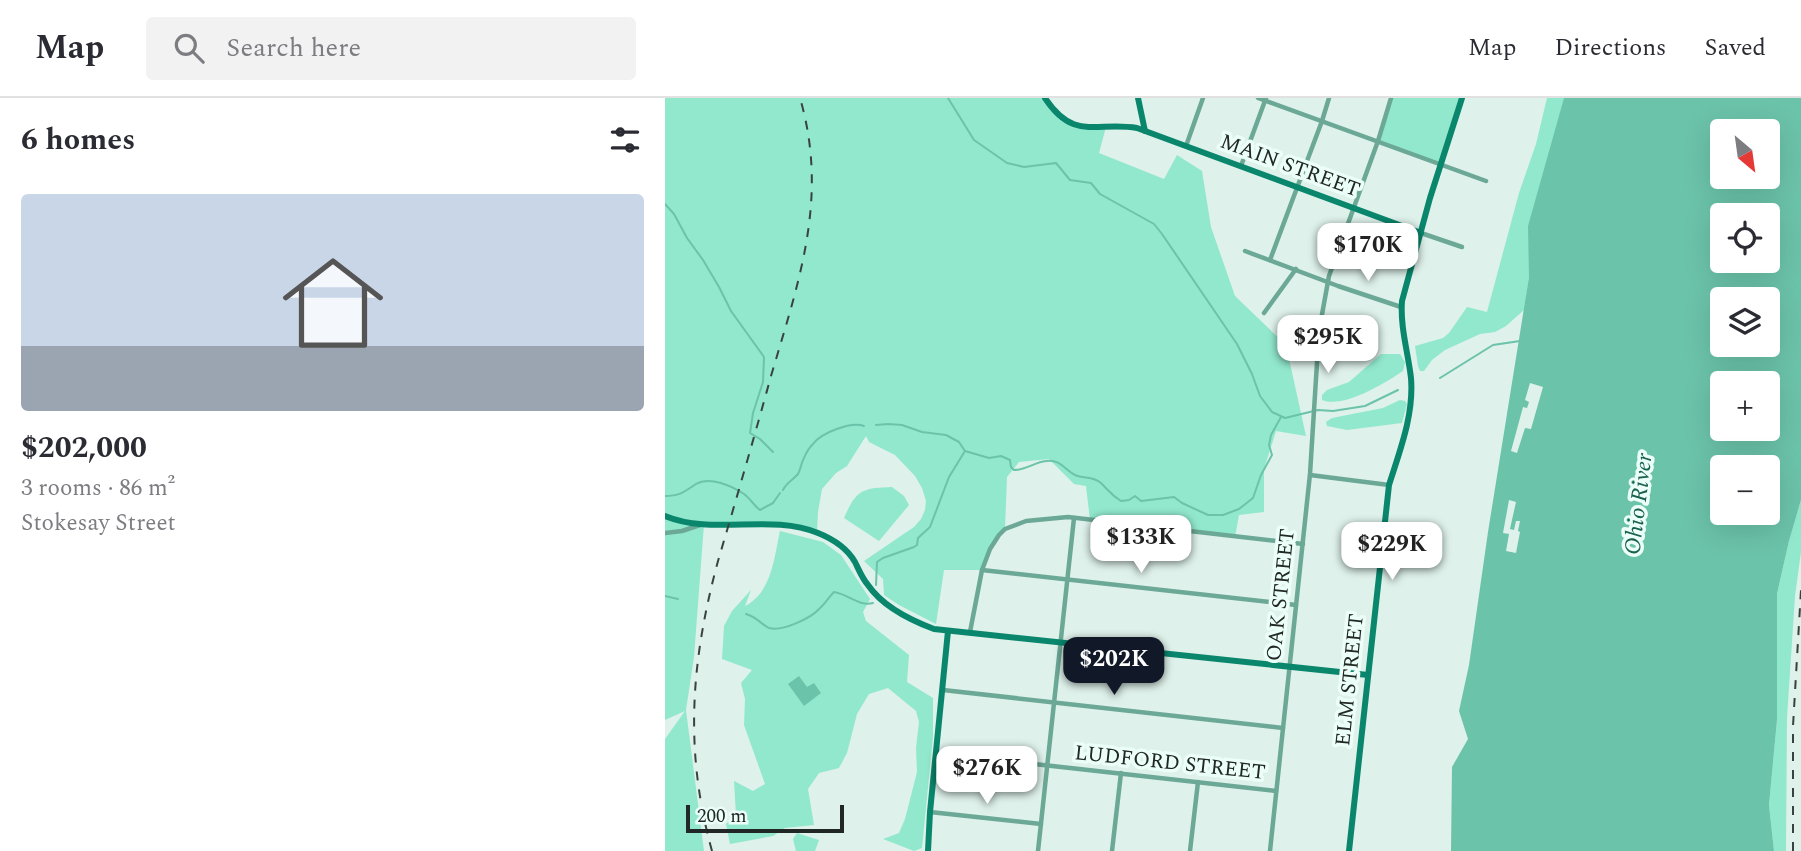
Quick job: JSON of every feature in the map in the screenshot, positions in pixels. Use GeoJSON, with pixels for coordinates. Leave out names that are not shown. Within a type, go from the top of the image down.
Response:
{"type":"FeatureCollection","features":[{"type":"Feature","properties":{"kind":"main road","name":"MAIN STREET"},"geometry":{"type":"LineString","coordinates":[[1045,98],[1056,113],[1073,124],[1089,128],[1131,127],[1145,131],[1421,233]]}},
{"type":"Feature","properties":{"kind":"main road"},"geometry":{"type":"LineString","coordinates":[[1138,98],[1145,131]]}},
{"type":"Feature","properties":{"kind":"main road"},"geometry":{"type":"LineString","coordinates":[[1401,306],[1462,98]]}},
{"type":"Feature","properties":{"kind":"main road","name":"ELM STREET"},"geometry":{"type":"LineString","coordinates":[[1349,851],[1389,485],[1408,424],[1411,391],[1401,306]]}},
{"type":"Feature","properties":{"kind":"main road"},"geometry":{"type":"LineString","coordinates":[[665,516],[676,520],[723,525],[786,526],[817,532],[848,552],[874,593],[910,619],[934,629],[1368,675]]}},
{"type":"Feature","properties":{"kind":"main road"},"geometry":{"type":"LineString","coordinates":[[928,851],[948,631]]}},
{"type":"Feature","properties":{"kind":"street"},"geometry":{"type":"LineString","coordinates":[[1186,146],[1203,98]]}},
{"type":"Feature","properties":{"kind":"street"},"geometry":{"type":"LineString","coordinates":[[1258,98],[1486,181]]}},
{"type":"Feature","properties":{"kind":"street"},"geometry":{"type":"LineString","coordinates":[[1270,260],[1329,98]]}},
{"type":"Feature","properties":{"kind":"street","name":"OAK STREET"},"geometry":{"type":"LineString","coordinates":[[1270,851],[1310,474],[1318,343],[1328,281],[1391,98]]}},
{"type":"Feature","properties":{"kind":"street"},"geometry":{"type":"LineString","coordinates":[[1241,166],[1266,99]]}},
{"type":"Feature","properties":{"kind":"street","name":"MAIN STREET"},"geometry":{"type":"LineString","coordinates":[[1421,233],[1462,247]]}},
{"type":"Feature","properties":{"kind":"street"},"geometry":{"type":"LineString","coordinates":[[1245,251],[1401,306]]}},
{"type":"Feature","properties":{"kind":"street"},"geometry":{"type":"LineString","coordinates":[[1264,313],[1297,269]]}},
{"type":"Feature","properties":{"kind":"street"},"geometry":{"type":"LineString","coordinates":[[1310,474],[1389,485]]}},
{"type":"Feature","properties":{"kind":"street"},"geometry":{"type":"LineString","coordinates":[[969,633],[982,570],[990,549],[1005,529],[1026,521],[1059,517],[1303,544]]}},
{"type":"Feature","properties":{"kind":"street"},"geometry":{"type":"LineString","coordinates":[[1038,851],[1074,519]]}},
{"type":"Feature","properties":{"kind":"street"},"geometry":{"type":"LineString","coordinates":[[665,533],[682,531],[704,523]]}},
{"type":"Feature","properties":{"kind":"street"},"geometry":{"type":"LineString","coordinates":[[982,570],[1296,605]]}},
{"type":"Feature","properties":{"kind":"street"},"geometry":{"type":"LineString","coordinates":[[943,690],[1283,728]]}},
{"type":"Feature","properties":{"kind":"street","name":"LUDFORD STREET"},"geometry":{"type":"LineString","coordinates":[[936,753],[1276,791]]}},
{"type":"Feature","properties":{"kind":"street"},"geometry":{"type":"LineString","coordinates":[[1112,851],[1121,773]]}},
{"type":"Feature","properties":{"kind":"street"},"geometry":{"type":"LineString","coordinates":[[1190,851],[1198,782]]}},
{"type":"Feature","properties":{"kind":"street"},"geometry":{"type":"LineString","coordinates":[[930,812],[1041,824]]}},
{"type":"Feature","properties":{"kind":"shaded area"},"geometry":{"type":"Polygon","coordinates":[[[665,98],[1045,98],[1062,118],[1082,127],[1106,127],[1099,153],[1164,179],[1177,155],[1202,171],[1211,227],[1235,296],[1286,345],[1306,436],[1276,431],[1264,469],[1264,512],[1239,515],[1235,537],[1090,520],[1086,486],[1074,484],[1049,459],[1019,462],[1007,477],[1005,529],[999,535],[982,570],[944,570],[936,624],[884,595],[883,579],[864,561],[914,527],[921,519],[926,501],[915,476],[895,455],[869,442],[866,436],[847,466],[836,473],[822,489],[817,532],[786,526],[704,524],[694,657],[686,710],[704,851],[665,851],[665,739],[685,711],[665,720],[665,98]]]}},
{"type":"Feature","properties":{"kind":"shaded area"},"geometry":{"type":"Polygon","coordinates":[[[1391,98],[1462,98],[1441,165],[1378,141],[1391,98]]]}},
{"type":"Feature","properties":{"kind":"shaded area"},"geometry":{"type":"Polygon","coordinates":[[[1547,98],[1578,98],[1529,277],[1524,310],[1495,332],[1480,334],[1445,350],[1432,360],[1424,371],[1420,371],[1415,346],[1443,338],[1467,307],[1487,312],[1547,98]]]}},
{"type":"Feature","properties":{"kind":"shaded area"},"geometry":{"type":"Polygon","coordinates":[[[1381,354],[1400,354],[1405,362],[1403,371],[1352,398],[1331,402],[1322,400],[1322,395],[1327,390],[1349,382],[1381,354]]]}},
{"type":"Feature","properties":{"kind":"shaded area"},"geometry":{"type":"Polygon","coordinates":[[[1400,400],[1407,404],[1402,423],[1347,430],[1327,426],[1326,422],[1332,418],[1383,408],[1400,400]]]}},
{"type":"Feature","properties":{"kind":"shaded area"},"geometry":{"type":"Polygon","coordinates":[[[892,487],[904,496],[909,505],[879,541],[844,518],[852,501],[861,492],[892,487]]]}},
{"type":"Feature","properties":{"kind":"shaded area"},"geometry":{"type":"Polygon","coordinates":[[[1801,500],[1801,552],[1795,596],[1787,718],[1786,851],[1774,851],[1769,805],[1777,720],[1777,594],[1801,500]]]}},
{"type":"Feature","properties":{"kind":"shaded area"},"geometry":{"type":"Polygon","coordinates":[[[780,531],[823,542],[841,555],[870,599],[863,612],[866,621],[909,655],[907,682],[933,698],[933,737],[922,848],[914,851],[883,839],[899,833],[905,819],[917,772],[919,722],[916,711],[888,688],[869,694],[857,714],[847,753],[839,768],[819,773],[808,789],[814,825],[785,828],[773,836],[730,844],[726,824],[736,815],[734,781],[753,791],[765,784],[744,725],[745,699],[741,683],[752,670],[722,659],[724,626],[732,611],[751,590],[745,606],[761,592],[770,573],[780,531]]]}},
{"type":"Feature","properties":{"kind":"shaded area"},"geometry":{"type":"Polygon","coordinates":[[[797,833],[819,840],[815,851],[796,851],[793,839],[797,833]]]}},
{"type":"Feature","properties":{"kind":"water","name":"Ohio River"},"geometry":{"type":"Polygon","coordinates":[[[1564,98],[1801,98],[1801,500],[1777,594],[1777,720],[1769,805],[1774,851],[1451,851],[1452,767],[1468,739],[1459,711],[1469,665],[1529,277],[1528,226],[1564,98]]]}},
{"type":"Feature","properties":{"kind":"water"},"geometry":{"type":"Polygon","coordinates":[[[799,676],[807,687],[814,683],[821,693],[804,706],[788,684],[799,676]]]}},
{"type":"Feature","properties":{"kind":"pier"},"geometry":{"type":"Polygon","coordinates":[[[1530,383],[1543,387],[1531,429],[1525,428],[1517,453],[1511,451],[1523,407],[1527,408],[1529,402],[1525,400],[1530,383]]]}},
{"type":"Feature","properties":{"kind":"pier"},"geometry":{"type":"Polygon","coordinates":[[[1509,500],[1516,502],[1510,529],[1514,530],[1516,521],[1520,521],[1516,553],[1506,551],[1509,534],[1503,533],[1509,500]]]}},
{"type":"Feature","properties":{"kind":"waterway"},"geometry":{"type":"LineString","coordinates":[[948,98],[974,140],[1007,163],[1024,167],[1056,163],[1070,180],[1091,183],[1100,194],[1154,224],[1237,344],[1260,396],[1272,412],[1285,418],[1318,410],[1333,411],[1365,406],[1398,390]]}},
{"type":"Feature","properties":{"kind":"waterway"},"geometry":{"type":"LineString","coordinates":[[665,204],[703,260],[731,311],[764,357],[763,382],[750,433],[773,452]]}},
{"type":"Feature","properties":{"kind":"waterway"},"geometry":{"type":"LineString","coordinates":[[1440,378],[1493,345],[1520,341]]}},
{"type":"Feature","properties":{"kind":"waterway"},"geometry":{"type":"LineString","coordinates":[[876,425],[902,425],[922,432],[946,435],[959,442],[965,451],[989,458],[1001,456],[1010,460],[1014,470],[1055,461],[1075,475],[1098,481],[1121,501],[1135,496],[1141,501],[1174,497],[1208,515],[1223,515],[1239,509],[1253,498],[1272,455],[1269,445],[1271,435],[1281,417]]}},
{"type":"Feature","properties":{"kind":"waterway"},"geometry":{"type":"LineString","coordinates":[[783,490],[798,474],[806,454],[817,440],[844,427],[864,426]]}},
{"type":"Feature","properties":{"kind":"waterway"},"geometry":{"type":"LineString","coordinates":[[876,585],[877,562],[914,547],[918,538],[930,527],[949,477],[965,451]]}},
{"type":"Feature","properties":{"kind":"waterway"},"geometry":{"type":"LineString","coordinates":[[665,496],[682,493],[696,484],[708,481],[727,485],[744,494],[760,510],[773,503],[780,493]]}},
{"type":"Feature","properties":{"kind":"waterway"},"geometry":{"type":"LineString","coordinates":[[746,614],[775,629],[810,616],[834,592],[863,603],[873,603]]}},
{"type":"Feature","properties":{"kind":"waterway"},"geometry":{"type":"LineString","coordinates":[[665,596],[678,599]]}},
{"type":"Feature","properties":{"kind":"railway"},"geometry":{"type":"LineString","coordinates":[[712,851],[703,814],[694,741],[697,670],[718,561],[791,307],[807,239],[812,170],[800,98]]}},
{"type":"Feature","properties":{"kind":"railway"},"geometry":{"type":"LineString","coordinates":[[1793,851],[1793,726],[1801,590]]}}]}
